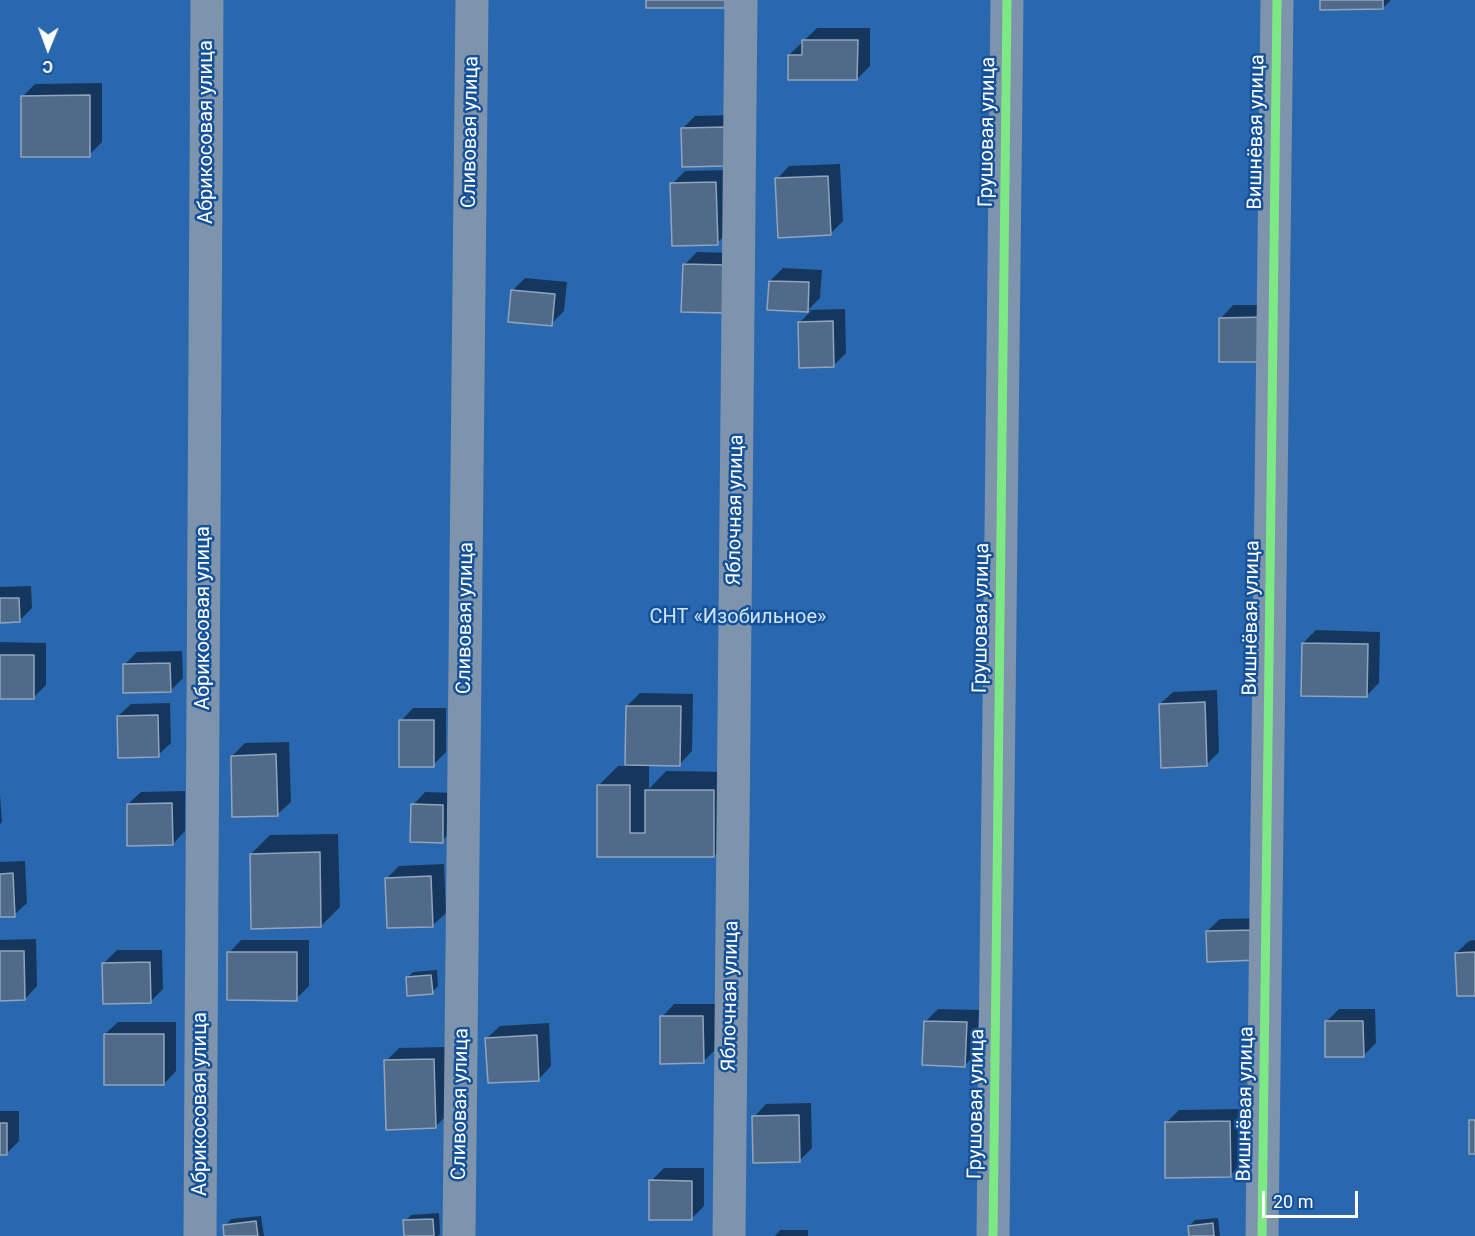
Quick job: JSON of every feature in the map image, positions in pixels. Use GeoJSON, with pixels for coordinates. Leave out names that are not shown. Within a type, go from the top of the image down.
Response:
{"type":"FeatureCollection","features":[{"type":"Feature","properties":{"kind":"street","name":"Абрикосовая улица"},"geometry":{"type":"LineString","coordinates":[[200,1236],[207,0]]}},
{"type":"Feature","properties":{"kind":"street","name":"Сливовая улица"},"geometry":{"type":"LineString","coordinates":[[459,1236],[472,0]]}},
{"type":"Feature","properties":{"kind":"street","name":"Яблочная улица"},"geometry":{"type":"LineString","coordinates":[[729,1236],[741,0]]}},
{"type":"Feature","properties":{"kind":"street","name":"Грушовая улица"},"geometry":{"type":"LineString","coordinates":[[993,1236],[1007,0]]}},
{"type":"Feature","properties":{"kind":"street","name":"Вишнёвая улица"},"geometry":{"type":"LineString","coordinates":[[1262,1236],[1277,0]]}},
{"type":"Feature","properties":{"kind":"green space","name":"СНТ «Изобильное»"},"geometry":{"type":"Polygon","coordinates":[[[0,0],[1475,0],[1475,1236],[0,1236],[0,0]]]}},
{"type":"Feature","properties":{"kind":"building"},"geometry":{"type":"Polygon","coordinates":[[[646,0],[725,0],[725,8],[646,8],[646,0]]]}},
{"type":"Feature","properties":{"kind":"building"},"geometry":{"type":"Polygon","coordinates":[[[1320,0],[1383,0],[1383,9],[1320,10],[1320,0]]]}},
{"type":"Feature","properties":{"kind":"building"},"geometry":{"type":"Polygon","coordinates":[[[802,40],[858,40],[857,80],[788,80],[788,55],[802,55],[802,40]]]}},
{"type":"Feature","properties":{"kind":"building"},"geometry":{"type":"Polygon","coordinates":[[[90,95],[90,157],[21,157],[21,96],[90,95]]]}},
{"type":"Feature","properties":{"kind":"building"},"geometry":{"type":"Polygon","coordinates":[[[725,127],[726,166],[682,167],[681,128],[725,127]]]}},
{"type":"Feature","properties":{"kind":"building"},"geometry":{"type":"Polygon","coordinates":[[[828,176],[831,235],[778,238],[775,178],[828,176]]]}},
{"type":"Feature","properties":{"kind":"building"},"geometry":{"type":"Polygon","coordinates":[[[716,182],[718,245],[672,246],[670,183],[716,182]]]}},
{"type":"Feature","properties":{"kind":"building"},"geometry":{"type":"Polygon","coordinates":[[[683,264],[727,265],[725,313],[681,312],[683,264]]]}},
{"type":"Feature","properties":{"kind":"building"},"geometry":{"type":"Polygon","coordinates":[[[769,281],[809,282],[808,312],[767,310],[769,281]]]}},
{"type":"Feature","properties":{"kind":"building"},"geometry":{"type":"Polygon","coordinates":[[[511,290],[555,294],[552,326],[508,322],[511,290]]]}},
{"type":"Feature","properties":{"kind":"building"},"geometry":{"type":"Polygon","coordinates":[[[1265,317],[1265,362],[1219,362],[1219,318],[1265,317]]]}},
{"type":"Feature","properties":{"kind":"building"},"geometry":{"type":"Polygon","coordinates":[[[833,321],[834,367],[799,368],[798,322],[833,321]]]}},
{"type":"Feature","properties":{"kind":"building"},"geometry":{"type":"Polygon","coordinates":[[[0,598],[19,598],[20,622],[0,623],[0,598]]]}},
{"type":"Feature","properties":{"kind":"building"},"geometry":{"type":"Polygon","coordinates":[[[1302,643],[1368,644],[1367,697],[1301,696],[1302,643]]]}},
{"type":"Feature","properties":{"kind":"building"},"geometry":{"type":"Polygon","coordinates":[[[0,655],[34,655],[34,699],[0,699],[0,655]]]}},
{"type":"Feature","properties":{"kind":"building"},"geometry":{"type":"Polygon","coordinates":[[[170,663],[171,692],[123,693],[123,664],[170,663]]]}},
{"type":"Feature","properties":{"kind":"building"},"geometry":{"type":"Polygon","coordinates":[[[1205,702],[1207,766],[1161,768],[1159,704],[1205,702]]]}},
{"type":"Feature","properties":{"kind":"building"},"geometry":{"type":"Polygon","coordinates":[[[626,706],[681,706],[680,766],[625,765],[626,706]]]}},
{"type":"Feature","properties":{"kind":"building"},"geometry":{"type":"Polygon","coordinates":[[[158,715],[159,757],[118,758],[117,716],[158,715]]]}},
{"type":"Feature","properties":{"kind":"building"},"geometry":{"type":"Polygon","coordinates":[[[399,720],[434,720],[434,767],[399,767],[399,720]]]}},
{"type":"Feature","properties":{"kind":"building"},"geometry":{"type":"Polygon","coordinates":[[[276,754],[278,816],[232,817],[231,756],[276,754]]]}},
{"type":"Feature","properties":{"kind":"building"},"geometry":{"type":"Polygon","coordinates":[[[597,785],[630,785],[630,833],[645,833],[645,790],[714,790],[714,857],[597,857],[597,785]]]}},
{"type":"Feature","properties":{"kind":"building"},"geometry":{"type":"Polygon","coordinates":[[[172,803],[173,845],[127,846],[127,804],[172,803]]]}},
{"type":"Feature","properties":{"kind":"building"},"geometry":{"type":"Polygon","coordinates":[[[411,804],[443,805],[443,843],[410,842],[411,804]]]}},
{"type":"Feature","properties":{"kind":"building"},"geometry":{"type":"Polygon","coordinates":[[[320,852],[321,927],[251,929],[250,854],[320,852]]]}},
{"type":"Feature","properties":{"kind":"building"},"geometry":{"type":"Polygon","coordinates":[[[13,873],[15,917],[0,917],[0,874],[13,873]]]}},
{"type":"Feature","properties":{"kind":"building"},"geometry":{"type":"Polygon","coordinates":[[[431,876],[433,927],[387,928],[385,878],[431,876]]]}},
{"type":"Feature","properties":{"kind":"building"},"geometry":{"type":"Polygon","coordinates":[[[1257,930],[1258,960],[1207,962],[1206,931],[1257,930]]]}},
{"type":"Feature","properties":{"kind":"building"},"geometry":{"type":"Polygon","coordinates":[[[0,951],[24,951],[25,1000],[0,1001],[0,951]]]}},
{"type":"Feature","properties":{"kind":"building"},"geometry":{"type":"Polygon","coordinates":[[[227,952],[297,952],[297,1001],[227,1000],[227,952]]]}},
{"type":"Feature","properties":{"kind":"building"},"geometry":{"type":"Polygon","coordinates":[[[1475,952],[1475,996],[1457,996],[1455,953],[1475,952]]]}},
{"type":"Feature","properties":{"kind":"building"},"geometry":{"type":"Polygon","coordinates":[[[150,962],[151,1003],[103,1004],[102,963],[150,962]]]}},
{"type":"Feature","properties":{"kind":"building"},"geometry":{"type":"Polygon","coordinates":[[[431,975],[433,994],[407,996],[406,977],[431,975]]]}},
{"type":"Feature","properties":{"kind":"building"},"geometry":{"type":"Polygon","coordinates":[[[660,1016],[703,1016],[704,1063],[660,1064],[660,1016]]]}},
{"type":"Feature","properties":{"kind":"building"},"geometry":{"type":"Polygon","coordinates":[[[924,1021],[967,1022],[965,1067],[922,1065],[924,1021]]]}},
{"type":"Feature","properties":{"kind":"building"},"geometry":{"type":"Polygon","coordinates":[[[1325,1021],[1363,1021],[1364,1057],[1325,1057],[1325,1021]]]}},
{"type":"Feature","properties":{"kind":"building"},"geometry":{"type":"Polygon","coordinates":[[[104,1034],[164,1034],[164,1085],[104,1085],[104,1034]]]}},
{"type":"Feature","properties":{"kind":"building"},"geometry":{"type":"Polygon","coordinates":[[[537,1035],[539,1081],[488,1083],[485,1038],[537,1035]]]}},
{"type":"Feature","properties":{"kind":"building"},"geometry":{"type":"Polygon","coordinates":[[[434,1059],[436,1128],[386,1130],[384,1060],[434,1059]]]}},
{"type":"Feature","properties":{"kind":"building"},"geometry":{"type":"Polygon","coordinates":[[[799,1115],[800,1162],[753,1163],[752,1116],[799,1115]]]}},
{"type":"Feature","properties":{"kind":"building"},"geometry":{"type":"Polygon","coordinates":[[[1469,1120],[1475,1120],[1475,1154],[1469,1154],[1469,1120]]]}},
{"type":"Feature","properties":{"kind":"building"},"geometry":{"type":"Polygon","coordinates":[[[1230,1121],[1231,1177],[1165,1178],[1165,1122],[1230,1121]]]}},
{"type":"Feature","properties":{"kind":"building"},"geometry":{"type":"Polygon","coordinates":[[[0,1123],[7,1123],[7,1155],[0,1155],[0,1123]]]}},
{"type":"Feature","properties":{"kind":"building"},"geometry":{"type":"Polygon","coordinates":[[[649,1180],[692,1181],[692,1220],[649,1220],[649,1180]]]}},
{"type":"Feature","properties":{"kind":"building"},"geometry":{"type":"Polygon","coordinates":[[[433,1219],[434,1236],[404,1236],[403,1220],[433,1219]]]}},
{"type":"Feature","properties":{"kind":"building"},"geometry":{"type":"Polygon","coordinates":[[[256,1221],[258,1236],[224,1236],[223,1225],[256,1221]]]}},
{"type":"Feature","properties":{"kind":"building"},"geometry":{"type":"Polygon","coordinates":[[[1213,1223],[1214,1236],[1189,1236],[1188,1226],[1213,1223]]]}},
{"type":"Feature","properties":{"kind":"cycle path"},"geometry":{"type":"LineString","coordinates":[[993,1236],[1007,0]]}},
{"type":"Feature","properties":{"kind":"cycle path"},"geometry":{"type":"LineString","coordinates":[[1262,1236],[1277,0]]}}]}
